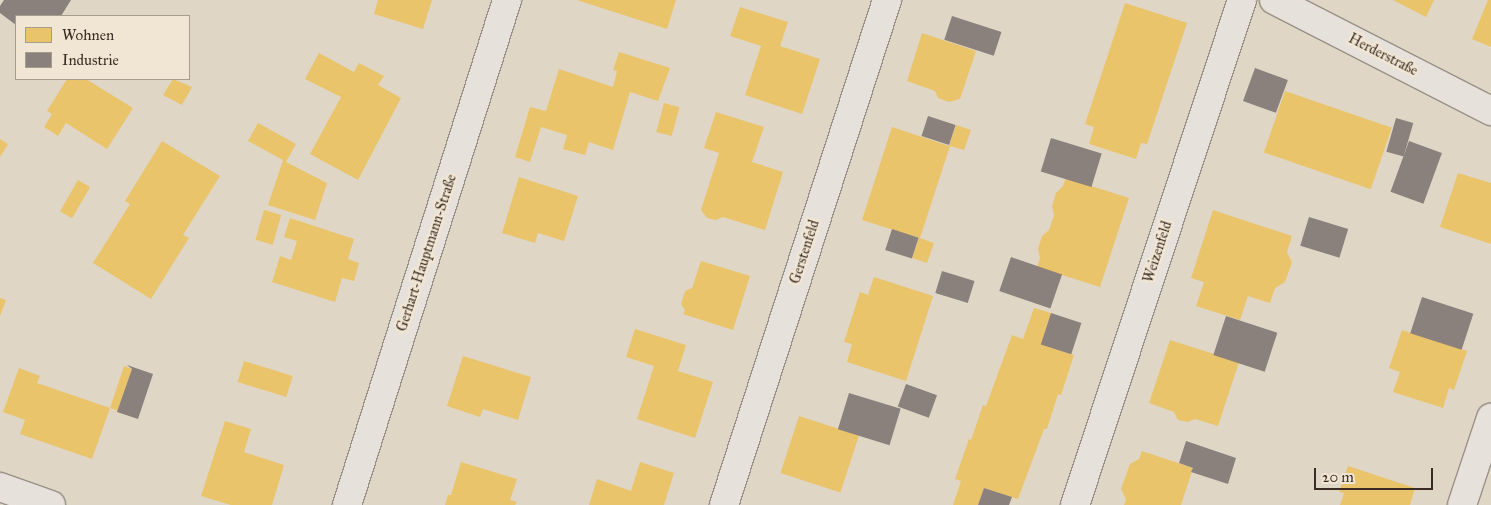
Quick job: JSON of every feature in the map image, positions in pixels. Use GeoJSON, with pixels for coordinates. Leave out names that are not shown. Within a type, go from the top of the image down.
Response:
{"type":"FeatureCollection","features":[{"type":"Feature","properties":{"kind":"street","name":"Gerhart-Hauptmann-Straße"},"geometry":{"type":"LineString","coordinates":[[347,505],[507,0]]}},
{"type":"Feature","properties":{"kind":"street","name":"Gerstenfeld"},"geometry":{"type":"LineString","coordinates":[[724,505],[887,0]]}},
{"type":"Feature","properties":{"kind":"street","name":"Weizenfeld"},"geometry":{"type":"LineString","coordinates":[[1075,505],[1242,0]]}},
{"type":"Feature","properties":{"kind":"street","name":"Herderstraße"},"geometry":{"type":"LineString","coordinates":[[1274,0],[1491,111]]}},
{"type":"Feature","properties":{"kind":"street"},"geometry":{"type":"LineString","coordinates":[[1462,505],[1491,418]]}},
{"type":"Feature","properties":{"kind":"street"},"geometry":{"type":"LineString","coordinates":[[0,487],[51,505]]}},
{"type":"Feature","properties":{"kind":"building: Wohnen"},"geometry":{"type":"Polygon","coordinates":[[[378,0],[432,0],[423,29],[374,14],[378,0]]]}},
{"type":"Feature","properties":{"kind":"building: Wohnen"},"geometry":{"type":"Polygon","coordinates":[[[577,0],[676,0],[667,29],[577,0]]]}},
{"type":"Feature","properties":{"kind":"building: Wohnen"},"geometry":{"type":"Polygon","coordinates":[[[1393,0],[1434,0],[1426,17],[1393,0]]]}},
{"type":"Feature","properties":{"kind":"building: Wohnen"},"geometry":{"type":"Polygon","coordinates":[[[1488,0],[1491,0],[1491,47],[1472,39],[1488,0]]]}},
{"type":"Feature","properties":{"kind":"building: Wohnen"},"geometry":{"type":"Polygon","coordinates":[[[1125,3],[1187,23],[1147,144],[1141,143],[1136,159],[1089,144],[1094,127],[1085,124],[1125,3]]]}},
{"type":"Feature","properties":{"kind":"building: Wohnen"},"geometry":{"type":"Polygon","coordinates":[[[740,7],[788,22],[780,46],[820,59],[802,114],[745,95],[761,46],[730,36],[740,7]]]}},
{"type":"Feature","properties":{"kind":"building: Wohnen"},"geometry":{"type":"Polygon","coordinates":[[[922,33],[976,51],[960,99],[949,102],[938,98],[935,91],[907,81],[922,33]]]}},
{"type":"Feature","properties":{"kind":"building: Wohnen"},"geometry":{"type":"Polygon","coordinates":[[[619,52],[670,68],[658,101],[630,92],[613,150],[589,142],[585,155],[563,149],[567,135],[541,127],[530,162],[515,157],[530,107],[546,111],[559,69],[613,87],[617,71],[613,70],[619,52]]]}},
{"type":"Feature","properties":{"kind":"building: Wohnen"},"geometry":{"type":"Polygon","coordinates":[[[319,53],[354,72],[359,63],[384,76],[378,85],[401,98],[358,180],[310,154],[341,97],[305,79],[319,53]]]}},
{"type":"Feature","properties":{"kind":"building: Wohnen"},"geometry":{"type":"Polygon","coordinates":[[[66,80],[88,80],[133,108],[107,149],[66,123],[58,136],[44,127],[52,114],[47,111],[66,80]]]}},
{"type":"Feature","properties":{"kind":"building: Wohnen"},"geometry":{"type":"Polygon","coordinates":[[[172,80],[192,87],[182,105],[163,95],[172,80]]]}},
{"type":"Feature","properties":{"kind":"building: Wohnen"},"geometry":{"type":"Polygon","coordinates":[[[1285,91],[1392,128],[1371,189],[1264,152],[1285,91]]]}},
{"type":"Feature","properties":{"kind":"building: Wohnen"},"geometry":{"type":"Polygon","coordinates":[[[664,103],[679,107],[672,136],[656,132],[664,103]]]}},
{"type":"Feature","properties":{"kind":"building: Wohnen"},"geometry":{"type":"Polygon","coordinates":[[[716,112],[764,127],[752,162],[783,172],[765,230],[723,217],[716,220],[707,218],[701,210],[719,153],[704,148],[716,112]]]}},
{"type":"Feature","properties":{"kind":"building: Wohnen"},"geometry":{"type":"Polygon","coordinates":[[[258,123],[296,144],[286,162],[327,183],[315,220],[268,205],[283,160],[248,141],[258,123]]]}},
{"type":"Feature","properties":{"kind":"building: Wohnen"},"geometry":{"type":"Polygon","coordinates":[[[956,125],[971,130],[964,150],[950,146],[920,238],[934,243],[927,263],[912,258],[919,238],[862,220],[892,127],[949,146],[956,125]]]}},
{"type":"Feature","properties":{"kind":"building: Wohnen"},"geometry":{"type":"Polygon","coordinates":[[[0,139],[8,144],[0,157],[0,139]]]}},
{"type":"Feature","properties":{"kind":"building: Wohnen"},"geometry":{"type":"Polygon","coordinates":[[[162,141],[220,176],[183,235],[189,238],[151,299],[93,263],[130,204],[125,201],[162,141]]]}},
{"type":"Feature","properties":{"kind":"building: Wohnen"},"geometry":{"type":"Polygon","coordinates":[[[1458,173],[1491,183],[1491,244],[1440,227],[1458,173]]]}},
{"type":"Feature","properties":{"kind":"building: Wohnen"},"geometry":{"type":"Polygon","coordinates":[[[519,177],[578,196],[564,241],[538,233],[535,243],[502,233],[519,177]]]}},
{"type":"Feature","properties":{"kind":"building: Wohnen"},"geometry":{"type":"Polygon","coordinates":[[[1066,178],[1129,198],[1100,287],[1037,267],[1040,258],[1038,249],[1042,236],[1049,230],[1054,215],[1052,206],[1056,193],[1063,186],[1066,178]]]}},
{"type":"Feature","properties":{"kind":"building: Wohnen"},"geometry":{"type":"Polygon","coordinates":[[[78,180],[90,187],[72,218],[60,211],[78,180]]]}},
{"type":"Feature","properties":{"kind":"building: Wohnen"},"geometry":{"type":"Polygon","coordinates":[[[264,210],[281,215],[273,245],[255,240],[264,210]]]}},
{"type":"Feature","properties":{"kind":"building: Wohnen"},"geometry":{"type":"Polygon","coordinates":[[[1213,210],[1292,236],[1287,252],[1292,262],[1285,282],[1275,288],[1270,303],[1248,296],[1240,320],[1196,306],[1204,282],[1191,278],[1213,210]]]}},
{"type":"Feature","properties":{"kind":"building: Wohnen"},"geometry":{"type":"Polygon","coordinates":[[[290,218],[354,239],[348,259],[359,263],[354,281],[342,278],[335,302],[272,282],[280,256],[291,260],[297,241],[284,237],[290,218]]]}},
{"type":"Feature","properties":{"kind":"building: Wohnen"},"geometry":{"type":"Polygon","coordinates":[[[701,261],[750,276],[733,330],[683,314],[685,310],[681,304],[685,291],[692,288],[701,261]]]}},
{"type":"Feature","properties":{"kind":"building: Wohnen"},"geometry":{"type":"Polygon","coordinates":[[[874,277],[933,296],[906,381],[847,362],[852,344],[844,342],[860,292],[868,295],[874,277]]]}},
{"type":"Feature","properties":{"kind":"building: Wohnen"},"geometry":{"type":"Polygon","coordinates":[[[0,298],[6,300],[0,316],[0,298]]]}},
{"type":"Feature","properties":{"kind":"building: Wohnen"},"geometry":{"type":"Polygon","coordinates":[[[1034,308],[1051,313],[1041,344],[1074,355],[1061,395],[1058,394],[1047,429],[1044,429],[1018,499],[984,488],[978,505],[953,505],[961,481],[955,479],[969,439],[971,440],[983,405],[986,406],[1012,335],[1023,339],[1034,308]]]}},
{"type":"Feature","properties":{"kind":"building: Wohnen"},"geometry":{"type":"Polygon","coordinates":[[[635,329],[686,345],[678,371],[713,382],[695,438],[637,419],[654,366],[626,357],[635,329]]]}},
{"type":"Feature","properties":{"kind":"building: Wohnen"},"geometry":{"type":"Polygon","coordinates":[[[1402,330],[1467,351],[1454,390],[1449,388],[1443,408],[1393,392],[1400,372],[1389,368],[1402,330]]]}},
{"type":"Feature","properties":{"kind":"building: Wohnen"},"geometry":{"type":"Polygon","coordinates":[[[1170,340],[1239,362],[1218,426],[1195,419],[1188,422],[1178,420],[1174,412],[1149,403],[1170,340]]]}},
{"type":"Feature","properties":{"kind":"building: Wohnen"},"geometry":{"type":"Polygon","coordinates":[[[463,356],[531,377],[518,420],[483,409],[480,417],[447,406],[463,356]]]}},
{"type":"Feature","properties":{"kind":"building: Wohnen"},"geometry":{"type":"Polygon","coordinates":[[[244,361],[293,376],[286,397],[238,382],[244,361]]]}},
{"type":"Feature","properties":{"kind":"building: Wohnen"},"geometry":{"type":"Polygon","coordinates":[[[124,366],[132,369],[118,411],[110,408],[124,366]]]}},
{"type":"Feature","properties":{"kind":"building: Wohnen"},"geometry":{"type":"Polygon","coordinates":[[[19,368],[40,376],[37,383],[110,408],[92,459],[20,434],[25,420],[3,412],[19,368]]]}},
{"type":"Feature","properties":{"kind":"building: Wohnen"},"geometry":{"type":"Polygon","coordinates":[[[799,416],[859,435],[840,493],[780,473],[799,416]]]}},
{"type":"Feature","properties":{"kind":"building: Wohnen"},"geometry":{"type":"Polygon","coordinates":[[[225,421],[251,429],[244,452],[284,465],[272,505],[231,505],[201,496],[225,421]]]}},
{"type":"Feature","properties":{"kind":"building: Wohnen"},"geometry":{"type":"Polygon","coordinates":[[[1142,451],[1193,468],[1181,505],[1124,505],[1126,499],[1121,489],[1130,464],[1139,459],[1142,451]]]}},
{"type":"Feature","properties":{"kind":"building: Wohnen"},"geometry":{"type":"Polygon","coordinates":[[[461,462],[517,479],[510,500],[517,502],[515,505],[445,505],[448,495],[451,495],[461,462]]]}},
{"type":"Feature","properties":{"kind":"building: Wohnen"},"geometry":{"type":"Polygon","coordinates":[[[640,462],[674,473],[664,505],[589,505],[597,479],[631,491],[640,462]]]}},
{"type":"Feature","properties":{"kind":"building: Wohnen"},"geometry":{"type":"Polygon","coordinates":[[[1348,466],[1415,488],[1410,505],[1340,505],[1344,493],[1339,492],[1348,466]]]}},
{"type":"Feature","properties":{"kind":"building: Industrie"},"geometry":{"type":"Polygon","coordinates":[[[4,0],[71,0],[62,15],[15,15],[15,24],[0,13],[0,6],[4,0]]]}},
{"type":"Feature","properties":{"kind":"building: Industrie"},"geometry":{"type":"Polygon","coordinates":[[[952,16],[1001,32],[994,56],[944,40],[952,16]]]}},
{"type":"Feature","properties":{"kind":"building: Industrie"},"geometry":{"type":"Polygon","coordinates":[[[1255,68],[1288,80],[1276,113],[1243,101],[1255,68]]]}},
{"type":"Feature","properties":{"kind":"building: Industrie"},"geometry":{"type":"Polygon","coordinates":[[[928,116],[956,125],[949,145],[922,136],[928,116]]]}},
{"type":"Feature","properties":{"kind":"building: Industrie"},"geometry":{"type":"Polygon","coordinates":[[[1396,118],[1413,123],[1404,157],[1386,152],[1396,118]]]}},
{"type":"Feature","properties":{"kind":"building: Industrie"},"geometry":{"type":"Polygon","coordinates":[[[1051,138],[1102,153],[1091,187],[1041,171],[1051,138]]]}},
{"type":"Feature","properties":{"kind":"building: Industrie"},"geometry":{"type":"Polygon","coordinates":[[[1409,141],[1442,153],[1423,204],[1391,192],[1409,141]]]}},
{"type":"Feature","properties":{"kind":"building: Industrie"},"geometry":{"type":"Polygon","coordinates":[[[1309,217],[1348,229],[1339,258],[1300,246],[1309,217]]]}},
{"type":"Feature","properties":{"kind":"building: Industrie"},"geometry":{"type":"Polygon","coordinates":[[[892,229],[919,238],[912,259],[885,250],[892,229]]]}},
{"type":"Feature","properties":{"kind":"building: Industrie"},"geometry":{"type":"Polygon","coordinates":[[[1011,257],[1062,275],[1050,309],[999,291],[1011,257]]]}},
{"type":"Feature","properties":{"kind":"building: Industrie"},"geometry":{"type":"Polygon","coordinates":[[[942,271],[975,281],[968,303],[935,293],[942,271]]]}},
{"type":"Feature","properties":{"kind":"building: Industrie"},"geometry":{"type":"Polygon","coordinates":[[[1422,297],[1473,314],[1462,350],[1410,333],[1422,297]]]}},
{"type":"Feature","properties":{"kind":"building: Industrie"},"geometry":{"type":"Polygon","coordinates":[[[1051,313],[1081,323],[1071,354],[1041,344],[1051,313]]]}},
{"type":"Feature","properties":{"kind":"building: Industrie"},"geometry":{"type":"Polygon","coordinates":[[[1226,316],[1277,333],[1265,372],[1213,355],[1226,316]]]}},
{"type":"Feature","properties":{"kind":"building: Industrie"},"geometry":{"type":"Polygon","coordinates":[[[127,365],[153,374],[138,419],[117,412],[132,369],[127,365]]]}},
{"type":"Feature","properties":{"kind":"building: Industrie"},"geometry":{"type":"Polygon","coordinates":[[[906,384],[937,395],[929,418],[898,407],[906,384]]]}},
{"type":"Feature","properties":{"kind":"building: Industrie"},"geometry":{"type":"Polygon","coordinates":[[[849,393],[901,409],[890,445],[838,429],[849,393]]]}},
{"type":"Feature","properties":{"kind":"building: Industrie"},"geometry":{"type":"Polygon","coordinates":[[[1186,441],[1236,458],[1228,484],[1191,472],[1193,468],[1179,463],[1186,441]]]}},
{"type":"Feature","properties":{"kind":"building: Industrie"},"geometry":{"type":"Polygon","coordinates":[[[984,488],[1012,497],[1009,505],[978,505],[984,488]]]}}]}
